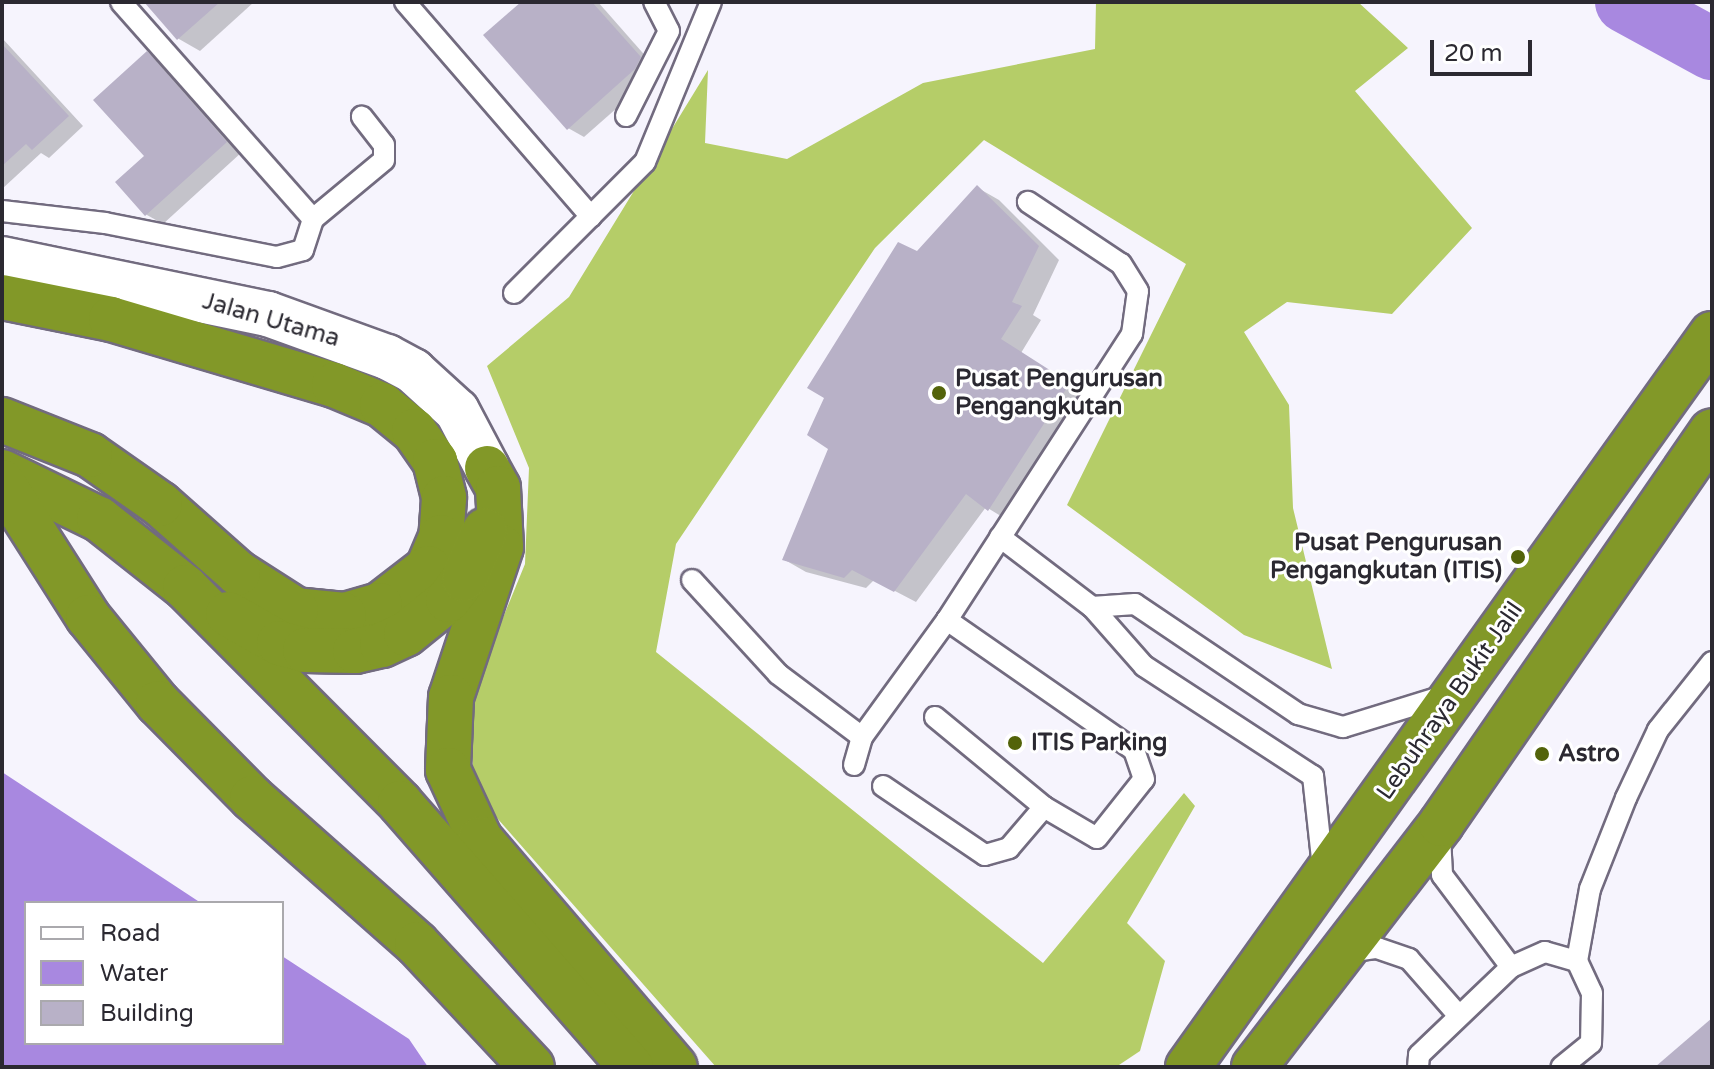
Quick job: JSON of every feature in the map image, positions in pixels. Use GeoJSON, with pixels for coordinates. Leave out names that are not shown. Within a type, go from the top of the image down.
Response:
{"type":"FeatureCollection","features":[{"type":"Feature","properties":{"kind":"highway"},"geometry":{"type":"LineString","coordinates":[[2,297],[111,319],[334,385],[382,405],[414,431],[435,461],[444,498],[441,537],[428,568],[380,605],[344,615],[296,610],[238,573],[160,504],[100,461],[2,420]]}},
{"type":"Feature","properties":{"kind":"highway","name":"Lebuhraya Bukit Jalil"},"geometry":{"type":"LineString","coordinates":[[1188,1067],[1712,334]]}},
{"type":"Feature","properties":{"kind":"highway"},"geometry":{"type":"LineString","coordinates":[[1254,1067],[1441,824],[1712,431]]}},
{"type":"Feature","properties":{"kind":"highway"},"geometry":{"type":"LineString","coordinates":[[185,587],[279,643],[323,653],[382,645],[425,620],[464,579],[488,521],[487,468]]}},
{"type":"Feature","properties":{"kind":"highway"},"geometry":{"type":"LineString","coordinates":[[487,468],[498,488],[501,547],[451,697],[448,770],[480,839],[675,1067]]}},
{"type":"Feature","properties":{"kind":"highway"},"geometry":{"type":"LineString","coordinates":[[2,472],[99,519],[185,587],[400,803],[631,1067]]}},
{"type":"Feature","properties":{"kind":"highway"},"geometry":{"type":"LineString","coordinates":[[2,482],[80,606],[158,703],[252,798],[417,944],[532,1067]]}},
{"type":"Feature","properties":{"kind":"street","name":"Jalan Utama"},"geometry":{"type":"LineString","coordinates":[[2,259],[268,314],[387,357],[413,371],[457,411],[487,468]]}},
{"type":"Feature","properties":{"kind":"lane"},"geometry":{"type":"LineString","coordinates":[[121,2],[313,219]]}},
{"type":"Feature","properties":{"kind":"lane"},"geometry":{"type":"LineString","coordinates":[[626,116],[669,31],[654,2]]}},
{"type":"Feature","properties":{"kind":"lane"},"geometry":{"type":"LineString","coordinates":[[514,293],[645,162],[711,2]]}},
{"type":"Feature","properties":{"kind":"lane"},"geometry":{"type":"LineString","coordinates":[[411,4],[591,217]]}},
{"type":"Feature","properties":{"kind":"lane"},"geometry":{"type":"LineString","coordinates":[[2,211],[105,223],[277,257],[303,250],[313,219],[384,160],[384,145],[362,117]]}},
{"type":"Feature","properties":{"kind":"lane"},"geometry":{"type":"LineString","coordinates":[[854,765],[862,737],[947,620],[1132,334],[1138,291],[1121,264],[1028,202]]}},
{"type":"Feature","properties":{"kind":"lane"},"geometry":{"type":"LineString","coordinates":[[1000,537],[1092,607],[1144,666],[1313,776],[1323,880]]}},
{"type":"Feature","properties":{"kind":"lane"},"geometry":{"type":"LineString","coordinates":[[692,580],[778,674],[862,737]]}},
{"type":"Feature","properties":{"kind":"lane"},"geometry":{"type":"LineString","coordinates":[[1092,607],[1135,604],[1298,714],[1343,727],[1457,691]]}},
{"type":"Feature","properties":{"kind":"lane"},"geometry":{"type":"LineString","coordinates":[[935,717],[1044,807],[1097,838],[1144,779],[1134,750],[947,620]]}},
{"type":"Feature","properties":{"kind":"lane"},"geometry":{"type":"LineString","coordinates":[[1561,1067],[1591,1043],[1592,993],[1577,961],[1590,889],[1626,798],[1658,730],[1712,662]]}},
{"type":"Feature","properties":{"kind":"lane"},"geometry":{"type":"LineString","coordinates":[[883,786],[985,855],[1009,848],[1044,807]]}},
{"type":"Feature","properties":{"kind":"lane"},"geometry":{"type":"LineString","coordinates":[[1441,824],[1442,875],[1511,967]]}},
{"type":"Feature","properties":{"kind":"lane"},"geometry":{"type":"LineString","coordinates":[[1342,954],[1377,948],[1400,953],[1418,966],[1459,1016]]}},
{"type":"Feature","properties":{"kind":"lane"},"geometry":{"type":"LineString","coordinates":[[1418,1067],[1419,1055],[1511,967],[1545,952],[1577,961]]}},
{"type":"Feature","properties":{"kind":"green space"},"geometry":{"type":"Polygon","coordinates":[[[1096,2],[1358,2],[1408,48],[1355,91],[1472,228],[1392,314],[1287,302],[1244,332],[1289,405],[1293,508],[1332,669],[1244,635],[1067,505],[1186,264],[984,140],[875,248],[676,544],[656,652],[1043,963],[1184,793],[1195,806],[1127,923],[1165,961],[1140,1051],[1116,1067],[716,1067],[475,793],[468,703],[525,564],[529,468],[487,366],[569,297],[708,70],[705,143],[787,159],[923,83],[1095,49],[1096,2]]]}},
{"type":"Feature","properties":{"kind":"water"},"geometry":{"type":"Polygon","coordinates":[[[2,772],[198,901],[24,901],[24,1045],[284,1045],[284,957],[409,1039],[428,1067],[2,1067],[2,772]]]}},
{"type":"Feature","properties":{"kind":"building"},"geometry":{"type":"Polygon","coordinates":[[[144,2],[220,2],[177,40],[144,2]]]}},
{"type":"Feature","properties":{"kind":"building"},"geometry":{"type":"Polygon","coordinates":[[[521,2],[592,2],[641,57],[635,69],[567,130],[483,35],[521,2]]]}},
{"type":"Feature","properties":{"kind":"building"},"geometry":{"type":"Polygon","coordinates":[[[2,44],[69,116],[32,150],[26,144],[2,166],[2,44]]]}},
{"type":"Feature","properties":{"kind":"building"},"geometry":{"type":"Polygon","coordinates":[[[147,51],[227,142],[145,216],[115,182],[144,156],[93,100],[147,51]]]}},
{"type":"Feature","properties":{"kind":"building","name":"Pusat Pengurusan Pengangkutan"},"geometry":{"type":"Polygon","coordinates":[[[977,185],[1039,246],[1012,302],[1022,306],[1001,339],[1070,383],[988,511],[966,494],[894,592],[852,570],[844,578],[782,560],[828,449],[807,435],[824,398],[807,388],[898,242],[917,251],[977,185]]]}},
{"type":"Feature","properties":{"kind":"building"},"geometry":{"type":"Polygon","coordinates":[[[1712,1018],[1712,1067],[1655,1067],[1712,1018]]]}},
{"type":"Feature","properties":{"kind":"waterway"},"geometry":{"type":"LineString","coordinates":[[1626,2],[1712,49]]}},
{"type":"Feature","properties":{"kind":"place","name":"Pusat Pengurusan Pengangkutan"},"geometry":{"type":"Point","coordinates":[939,393]}},
{"type":"Feature","properties":{"kind":"place","name":"Pusat Pengurusan Pengangkutan (ITIS)"},"geometry":{"type":"Point","coordinates":[1518,557]}},
{"type":"Feature","properties":{"kind":"place","name":"ITIS Parking"},"geometry":{"type":"Point","coordinates":[1015,743]}},
{"type":"Feature","properties":{"kind":"place","name":"Astro"},"geometry":{"type":"Point","coordinates":[1542,754]}}]}
